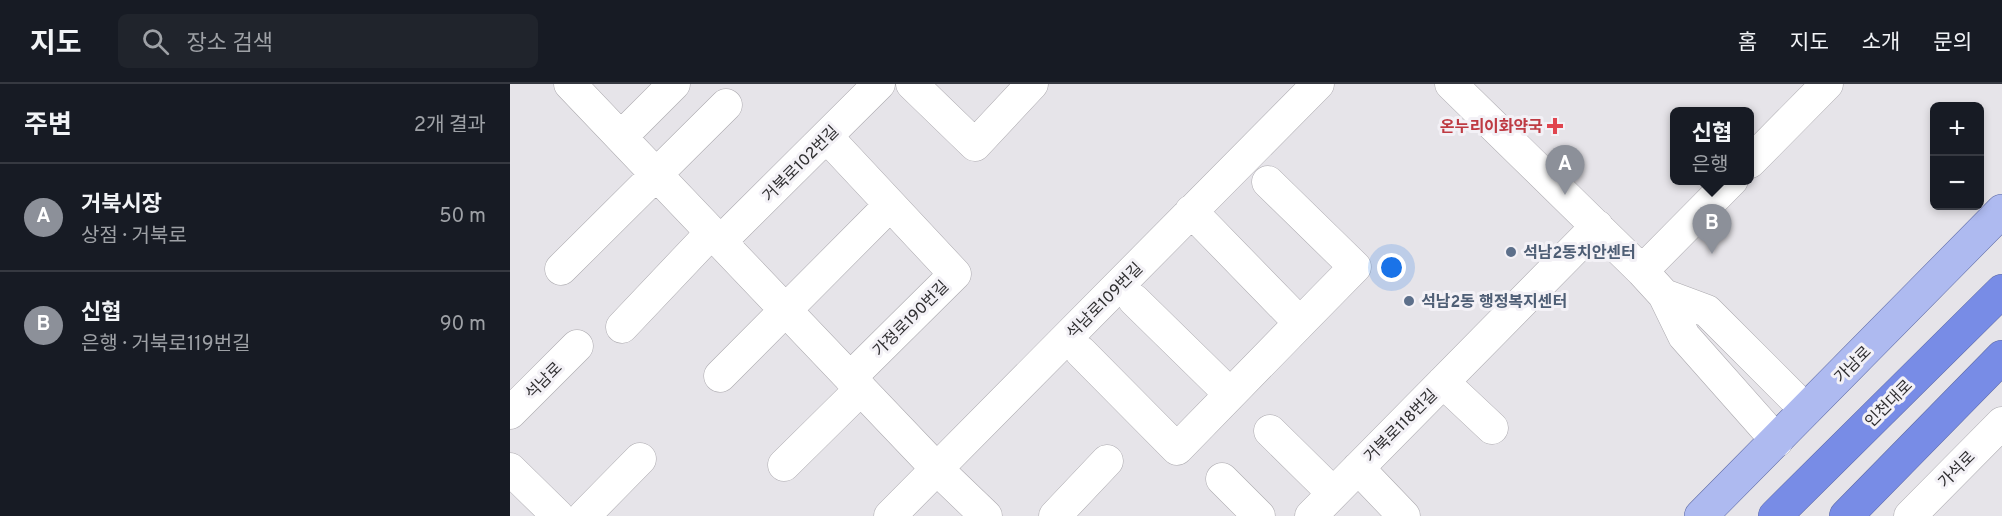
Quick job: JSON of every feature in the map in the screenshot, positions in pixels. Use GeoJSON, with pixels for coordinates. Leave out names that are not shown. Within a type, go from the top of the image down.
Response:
{"type":"FeatureCollection","features":[{"type":"Feature","properties":{"kind":"highway","name":"인천대로"},"geometry":{"type":"LineString","coordinates":[[1775,516],[2002,291]]}},
{"type":"Feature","properties":{"kind":"highway"},"geometry":{"type":"LineString","coordinates":[[1846,516],[2002,357]]}},
{"type":"Feature","properties":{"kind":"highway"},"geometry":{"type":"LineString","coordinates":[[1767,516],[1806,484]]}},
{"type":"Feature","properties":{"kind":"main road","name":"가남로"},"geometry":{"type":"LineString","coordinates":[[1701,516],[2002,211]]}},
{"type":"Feature","properties":{"kind":"street"},"geometry":{"type":"LineString","coordinates":[[570,84],[936,469],[986,516]]}},
{"type":"Feature","properties":{"kind":"street"},"geometry":{"type":"LineString","coordinates":[[621,137],[674,84]]}},
{"type":"Feature","properties":{"kind":"street"},"geometry":{"type":"LineString","coordinates":[[912,84],[975,145],[1032,84]]}},
{"type":"Feature","properties":{"kind":"street","name":"석남로109번길"},"geometry":{"type":"LineString","coordinates":[[890,516],[1318,84]]}},
{"type":"Feature","properties":{"kind":"street"},"geometry":{"type":"LineString","coordinates":[[1451,84],[1597,226],[1664,295],[1684,336],[1777,441]]}},
{"type":"Feature","properties":{"kind":"street"},"geometry":{"type":"LineString","coordinates":[[1754,157],[1827,84]]}},
{"type":"Feature","properties":{"kind":"street","name":"거북로102번길"},"geometry":{"type":"LineString","coordinates":[[716,237],[826,137],[861,90]]}},
{"type":"Feature","properties":{"kind":"street"},"geometry":{"type":"LineString","coordinates":[[561,269],[726,105]]}},
{"type":"Feature","properties":{"kind":"street","name":"가정로190번길"},"geometry":{"type":"LineString","coordinates":[[784,465],[955,274],[826,137]]}},
{"type":"Feature","properties":{"kind":"street"},"geometry":{"type":"LineString","coordinates":[[1081,352],[1177,449],[1355,267],[1268,182]]}},
{"type":"Feature","properties":{"kind":"street"},"geometry":{"type":"LineString","coordinates":[[1642,271],[1727,185]]}},
{"type":"Feature","properties":{"kind":"street"},"geometry":{"type":"LineString","coordinates":[[720,376],[890,205]]}},
{"type":"Feature","properties":{"kind":"street"},"geometry":{"type":"LineString","coordinates":[[1191,211],[1300,323]]}},
{"type":"Feature","properties":{"kind":"street","name":"거북로118번길"},"geometry":{"type":"LineString","coordinates":[[1311,516],[1597,226]]}},
{"type":"Feature","properties":{"kind":"street"},"geometry":{"type":"LineString","coordinates":[[622,327],[716,237]]}},
{"type":"Feature","properties":{"kind":"street"},"geometry":{"type":"LineString","coordinates":[[1664,295],[1707,311],[1806,410]]}},
{"type":"Feature","properties":{"kind":"street"},"geometry":{"type":"LineString","coordinates":[[1134,300],[1230,394]]}},
{"type":"Feature","properties":{"kind":"street","name":"석남로"},"geometry":{"type":"LineString","coordinates":[[510,413],[577,346]]}},
{"type":"Feature","properties":{"kind":"street","name":"거북로118번길"},"geometry":{"type":"LineString","coordinates":[[1443,382],[1492,428]]}},
{"type":"Feature","properties":{"kind":"street","name":"가석로"},"geometry":{"type":"LineString","coordinates":[[1910,516],[2002,423]]}},
{"type":"Feature","properties":{"kind":"street"},"geometry":{"type":"LineString","coordinates":[[1270,431],[1334,493]]}},
{"type":"Feature","properties":{"kind":"street"},"geometry":{"type":"LineString","coordinates":[[585,516],[640,459]]}},
{"type":"Feature","properties":{"kind":"street"},"geometry":{"type":"LineString","coordinates":[[1055,516],[1107,461]]}},
{"type":"Feature","properties":{"kind":"street","name":"거북로118번길"},"geometry":{"type":"LineString","coordinates":[[1358,468],[1404,516]]}},
{"type":"Feature","properties":{"kind":"street"},"geometry":{"type":"LineString","coordinates":[[510,469],[558,516]]}},
{"type":"Feature","properties":{"kind":"street"},"geometry":{"type":"LineString","coordinates":[[1222,479],[1259,516]]}},
{"type":"Feature","properties":{"kind":"place","name":"온누리이화약국"},"geometry":{"type":"Point","coordinates":[1555,126]}},
{"type":"Feature","properties":{"kind":"place","name":"거북시장"},"geometry":{"type":"Point","coordinates":[1565,195]}},
{"type":"Feature","properties":{"kind":"place","name":"석남2동치안센터"},"geometry":{"type":"Point","coordinates":[1511,252]}},
{"type":"Feature","properties":{"kind":"place","name":"신협"},"geometry":{"type":"Point","coordinates":[1712,254]}},
{"type":"Feature","properties":{"kind":"place","name":"석남2동 행정복지센터"},"geometry":{"type":"Point","coordinates":[1409,301]}}]}
